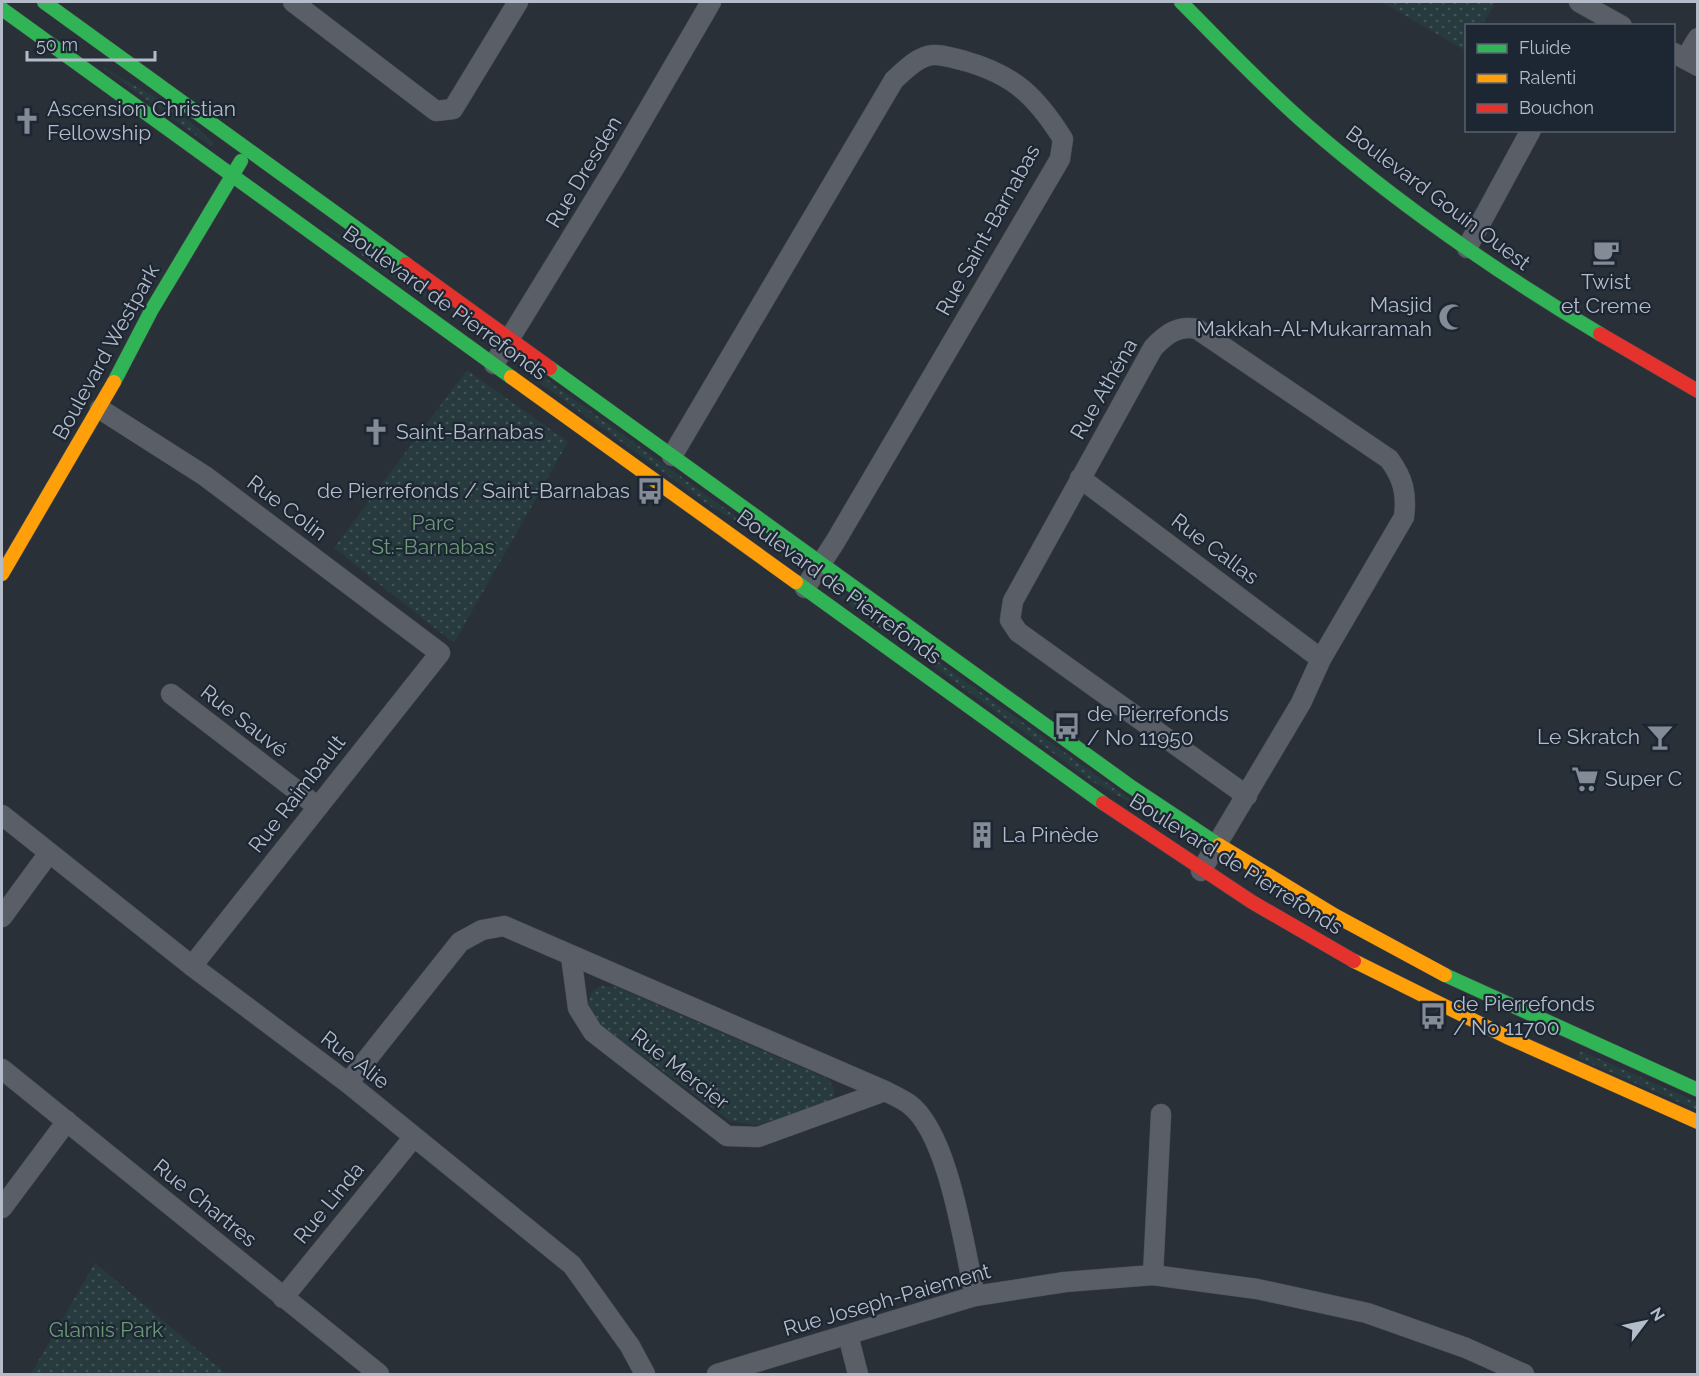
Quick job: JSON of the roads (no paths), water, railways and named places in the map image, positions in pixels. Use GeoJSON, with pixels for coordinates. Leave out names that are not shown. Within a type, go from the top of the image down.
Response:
{"type":"FeatureCollection","features":[{"type":"Feature","properties":{"kind":"main road","name":"Boulevard de Pierrefonds"},"geometry":{"type":"LineString","coordinates":[[44,2],[1123,781],[1218,845],[1317,906],[1435,970],[1545,1023],[1698,1090]]}},
{"type":"Feature","properties":{"kind":"main road","name":"Boulevard Gouin Ouest"},"geometry":{"type":"LineString","coordinates":[[1182,2],[1306,124],[1467,248],[1543,301],[1698,392]]}},
{"type":"Feature","properties":{"kind":"main road","name":"Boulevard de Pierrefonds"},"geometry":{"type":"LineString","coordinates":[[2,9],[1122,817],[1201,871],[1321,943],[1436,1004],[1551,1058],[1698,1122]]}},
{"type":"Feature","properties":{"kind":"main road","name":"Boulevard Westpark"},"geometry":{"type":"LineString","coordinates":[[2,574],[100,409],[151,311],[248,150]]}},
{"type":"Feature","properties":{"kind":"street"},"geometry":{"type":"LineString","coordinates":[[293,2],[436,111],[453,109],[518,2]]}},
{"type":"Feature","properties":{"kind":"street","name":"Rue Dresden"},"geometry":{"type":"LineString","coordinates":[[494,364],[511,340],[711,2]]}},
{"type":"Feature","properties":{"kind":"street"},"geometry":{"type":"LineString","coordinates":[[1587,13],[1617,24]]}},
{"type":"Feature","properties":{"kind":"street"},"geometry":{"type":"LineString","coordinates":[[1686,60],[1698,38]]}},
{"type":"Feature","properties":{"kind":"street","name":"Rue Saint-Barnabas"},"geometry":{"type":"LineString","coordinates":[[672,456],[894,80],[911,64],[932,55],[994,69],[1023,86],[1051,120],[1063,139],[1060,159],[805,588]]}},
{"type":"Feature","properties":{"kind":"street"},"geometry":{"type":"LineString","coordinates":[[1467,248],[1530,132]]}},
{"type":"Feature","properties":{"kind":"street","name":"Rue Athéna"},"geometry":{"type":"LineString","coordinates":[[1201,871],[1218,845],[1247,796],[1301,703],[1321,659],[1404,517],[1406,496],[1400,475],[1389,459],[1197,329],[1186,327],[1164,336],[1153,348],[1013,601],[1010,613],[1012,625],[1028,640],[1247,796]]}},
{"type":"Feature","properties":{"kind":"street","name":"Rue Colin"},"geometry":{"type":"LineString","coordinates":[[100,409],[205,476],[440,652]]}},
{"type":"Feature","properties":{"kind":"street","name":"Rue Callas"},"geometry":{"type":"LineString","coordinates":[[1080,478],[1321,659]]}},
{"type":"Feature","properties":{"kind":"street","name":"Rue Raimbault"},"geometry":{"type":"LineString","coordinates":[[192,966],[440,652]]}},
{"type":"Feature","properties":{"kind":"street","name":"Rue Sauvé"},"geometry":{"type":"LineString","coordinates":[[171,694],[318,807]]}},
{"type":"Feature","properties":{"kind":"street","name":"Rue Alie"},"geometry":{"type":"LineString","coordinates":[[2,815],[192,966],[348,1083],[572,1265],[630,1346],[645,1374]]}},
{"type":"Feature","properties":{"kind":"street"},"geometry":{"type":"LineString","coordinates":[[2,917],[50,853]]}},
{"type":"Feature","properties":{"kind":"street"},"geometry":{"type":"LineString","coordinates":[[348,1083],[460,942],[482,930],[504,926],[885,1091],[910,1105],[934,1134],[945,1163],[975,1296]]}},
{"type":"Feature","properties":{"kind":"street","name":"Rue Mercier"},"geometry":{"type":"LineString","coordinates":[[571,956],[578,1008],[593,1032],[727,1136],[758,1137],[885,1091]]}},
{"type":"Feature","properties":{"kind":"street","name":"Rue Chartres"},"geometry":{"type":"LineString","coordinates":[[2,1069],[378,1374]]}},
{"type":"Feature","properties":{"kind":"street"},"geometry":{"type":"LineString","coordinates":[[1153,1275],[1161,1114]]}},
{"type":"Feature","properties":{"kind":"street"},"geometry":{"type":"LineString","coordinates":[[2,1208],[68,1121]]}},
{"type":"Feature","properties":{"kind":"street","name":"Rue Linda"},"geometry":{"type":"LineString","coordinates":[[283,1298],[413,1138]]}},
{"type":"Feature","properties":{"kind":"street","name":"Rue Joseph-Paiement"},"geometry":{"type":"LineString","coordinates":[[717,1374],[975,1296],[1065,1282],[1153,1275],[1257,1289],[1367,1313],[1467,1348],[1524,1374]]}},
{"type":"Feature","properties":{"kind":"street"},"geometry":{"type":"LineString","coordinates":[[848,1335],[858,1374]]}},
{"type":"Feature","properties":{"kind":"place","name":"Ascension Christian Fellowship"},"geometry":{"type":"Point","coordinates":[27,121]}},
{"type":"Feature","properties":{"kind":"place","name":"Twist et Creme"},"geometry":{"type":"Point","coordinates":[1606,252]}},
{"type":"Feature","properties":{"kind":"place","name":"Masjid Makkah-Al-Mukarramah"},"geometry":{"type":"Point","coordinates":[1452,317]}},
{"type":"Feature","properties":{"kind":"place","name":"Saint-Barnabas"},"geometry":{"type":"Point","coordinates":[376,432]}},
{"type":"Feature","properties":{"kind":"place","name":"de Pierrefonds / Saint-Barnabas"},"geometry":{"type":"Point","coordinates":[650,491]}},
{"type":"Feature","properties":{"kind":"place","name":"de Pierrefonds / No 11950"},"geometry":{"type":"Point","coordinates":[1067,726]}},
{"type":"Feature","properties":{"kind":"place","name":"Le Skratch"},"geometry":{"type":"Point","coordinates":[1660,737]}},
{"type":"Feature","properties":{"kind":"place","name":"Super C"},"geometry":{"type":"Point","coordinates":[1585,779]}},
{"type":"Feature","properties":{"kind":"place","name":"La Pinède"},"geometry":{"type":"Point","coordinates":[982,835]}},
{"type":"Feature","properties":{"kind":"place","name":"de Pierrefonds / No 11700"},"geometry":{"type":"Point","coordinates":[1433,1016]}},
{"type":"Feature","properties":{"kind":"park label","name":"Parc St.-Barnabas"},"geometry":{"type":"Point","coordinates":[433,535]}},
{"type":"Feature","properties":{"kind":"park label","name":"Glamis Park"},"geometry":{"type":"Point","coordinates":[106,1330]}}]}
